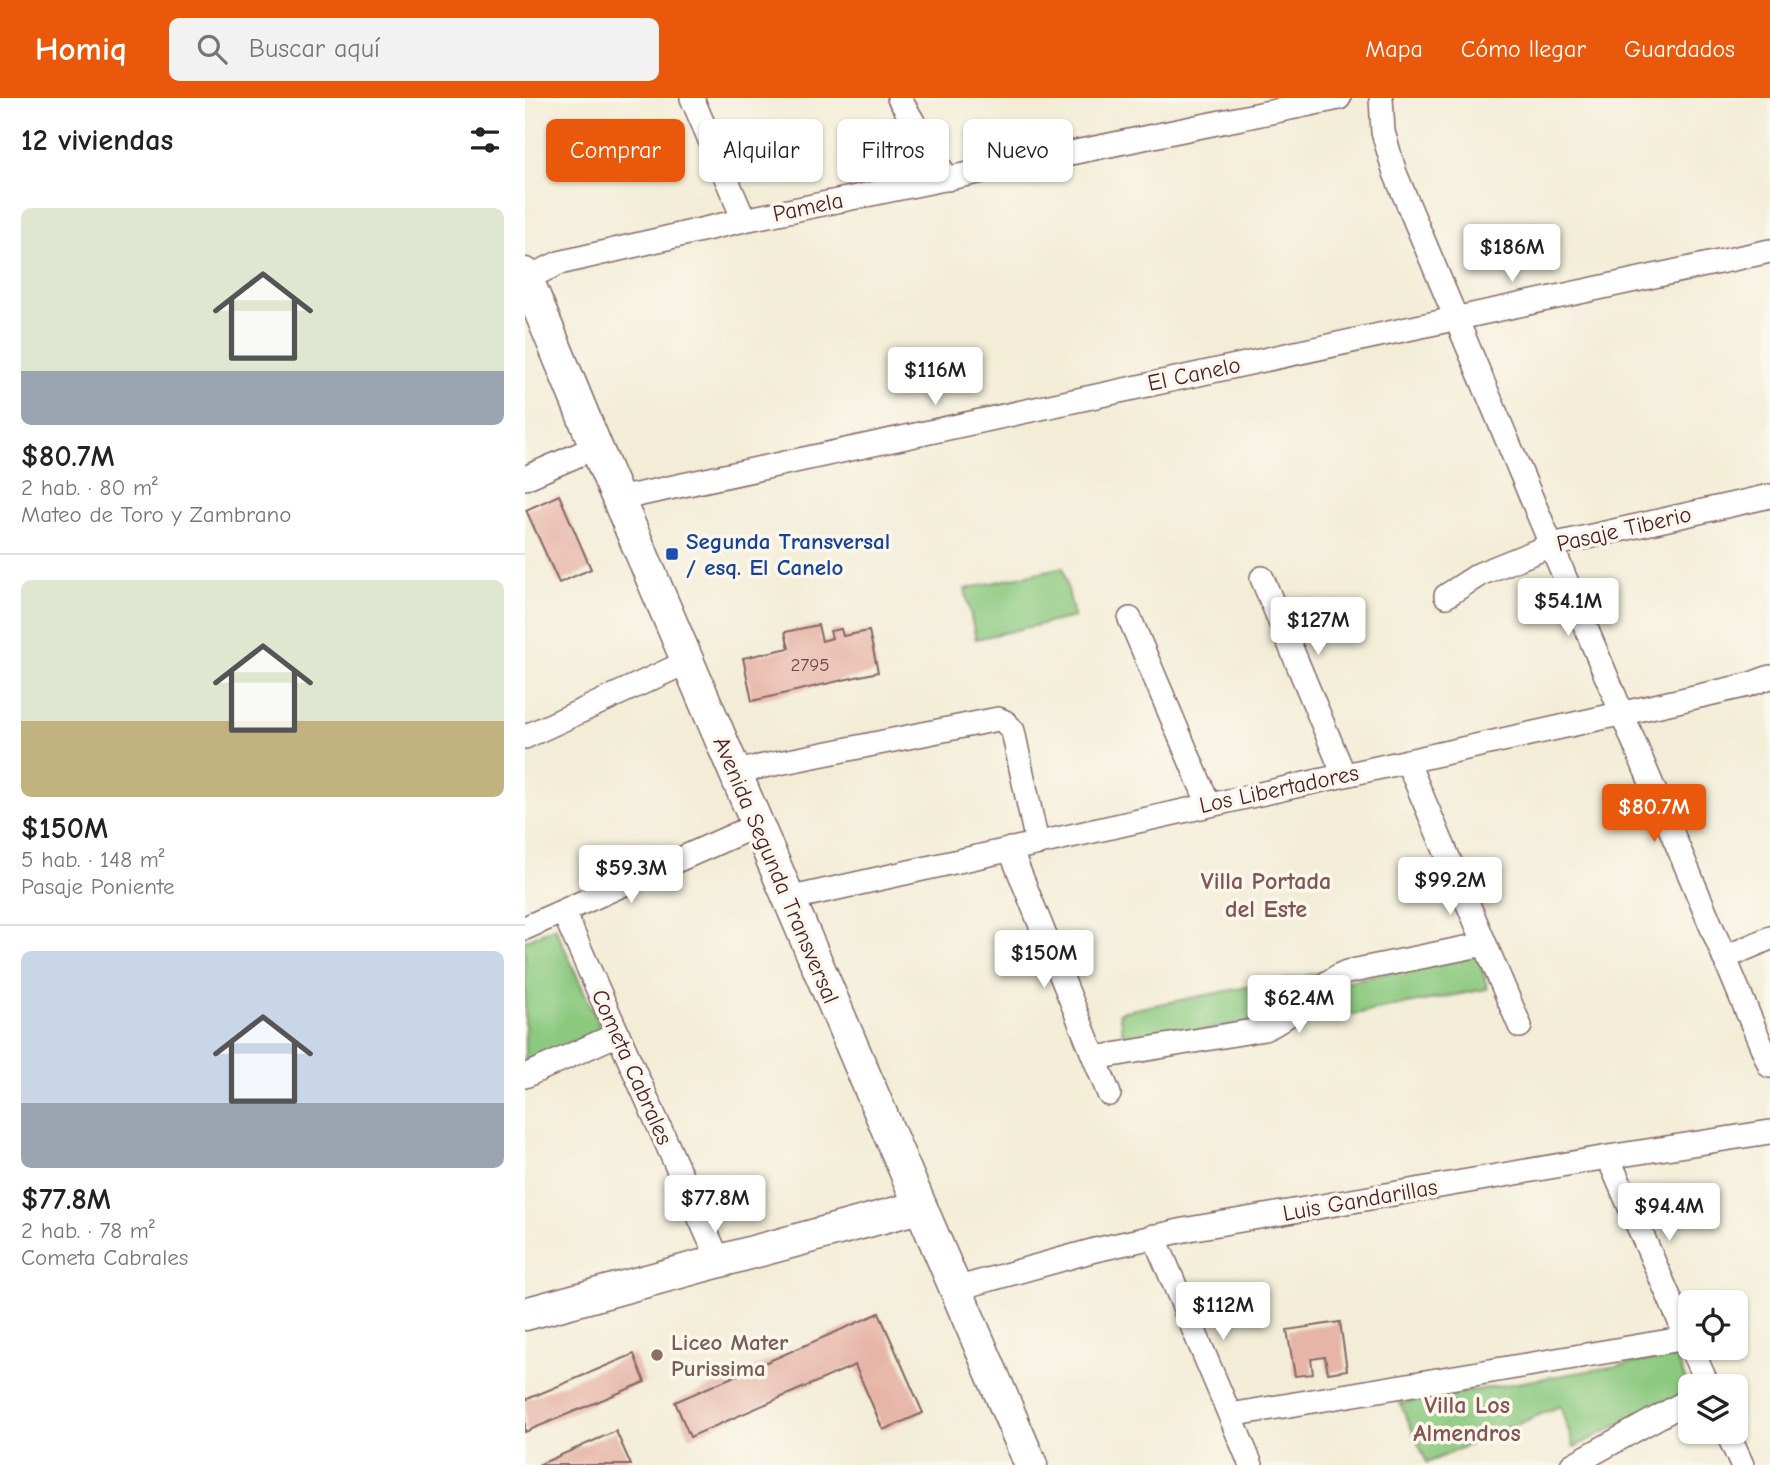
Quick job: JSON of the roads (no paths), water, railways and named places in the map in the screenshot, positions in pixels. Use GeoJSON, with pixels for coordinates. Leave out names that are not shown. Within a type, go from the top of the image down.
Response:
{"type":"FeatureCollection","features":[{"type":"Feature","properties":{"kind":"main road","name":"Avenida Segunda Transversal"},"geometry":{"type":"LineString","coordinates":[[526,277],[687,662],[1031,1465]]}},
{"type":"Feature","properties":{"kind":"main road"},"geometry":{"type":"LineString","coordinates":[[525,1314],[919,1207]]}},
{"type":"Feature","properties":{"kind":"street"},"geometry":{"type":"LineString","coordinates":[[692,98],[744,220]]}},
{"type":"Feature","properties":{"kind":"street"},"geometry":{"type":"LineString","coordinates":[[899,98],[911,119]]}},
{"type":"Feature","properties":{"kind":"street","name":"Pamela"},"geometry":{"type":"LineString","coordinates":[[949,179],[1339,98]]}},
{"type":"Feature","properties":{"kind":"street"},"geometry":{"type":"LineString","coordinates":[[1381,98],[1383,132],[1392,162],[1770,1066]]}},
{"type":"Feature","properties":{"kind":"street","name":"Pamela"},"geometry":{"type":"LineString","coordinates":[[526,277],[559,262],[744,220],[932,182]]}},
{"type":"Feature","properties":{"kind":"street","name":"El Canelo"},"geometry":{"type":"LineString","coordinates":[[618,499],[1770,251]]}},
{"type":"Feature","properties":{"kind":"street"},"geometry":{"type":"LineString","coordinates":[[525,478],[596,447]]}},
{"type":"Feature","properties":{"kind":"street","name":"Pasaje Tiberio"},"geometry":{"type":"LineString","coordinates":[[1446,596],[1480,574],[1552,545],[1770,496]]}},
{"type":"Feature","properties":{"kind":"street"},"geometry":{"type":"LineString","coordinates":[[1262,578],[1344,775]]}},
{"type":"Feature","properties":{"kind":"street"},"geometry":{"type":"LineString","coordinates":[[1130,619],[1209,805]]}},
{"type":"Feature","properties":{"kind":"street"},"geometry":{"type":"LineString","coordinates":[[525,737],[687,662]]}},
{"type":"Feature","properties":{"kind":"street","name":"Los Libertadores"},"geometry":{"type":"LineString","coordinates":[[788,899],[1748,685],[1770,677]]}},
{"type":"Feature","properties":{"kind":"street"},"geometry":{"type":"LineString","coordinates":[[734,772],[998,719],[1013,731],[1037,843]]}},
{"type":"Feature","properties":{"kind":"street"},"geometry":{"type":"LineString","coordinates":[[1407,761],[1520,1026]]}},
{"type":"Feature","properties":{"kind":"street"},"geometry":{"type":"LineString","coordinates":[[525,928],[757,825]]}},
{"type":"Feature","properties":{"kind":"street"},"geometry":{"type":"LineString","coordinates":[[1010,849],[1109,1094]]}},
{"type":"Feature","properties":{"kind":"street","name":"Cometa Cabrales"},"geometry":{"type":"LineString","coordinates":[[563,911],[719,1261]]}},
{"type":"Feature","properties":{"kind":"street"},"geometry":{"type":"LineString","coordinates":[[1724,958],[1770,938]]}},
{"type":"Feature","properties":{"kind":"street"},"geometry":{"type":"LineString","coordinates":[[1095,1058],[1264,1029],[1285,1018],[1318,988],[1347,972],[1485,944]]}},
{"type":"Feature","properties":{"kind":"street"},"geometry":{"type":"LineString","coordinates":[[525,1076],[618,1034]]}},
{"type":"Feature","properties":{"kind":"street","name":"Luis Gandarillas"},"geometry":{"type":"LineString","coordinates":[[955,1289],[1154,1236],[1608,1157],[1770,1132]]}},
{"type":"Feature","properties":{"kind":"street"},"geometry":{"type":"LineString","coordinates":[[1608,1157],[1678,1319]]}},
{"type":"Feature","properties":{"kind":"street"},"geometry":{"type":"LineString","coordinates":[[1154,1236],[1251,1465]]}},
{"type":"Feature","properties":{"kind":"street"},"geometry":{"type":"LineString","coordinates":[[1230,1415],[1678,1346]]}},
{"type":"Feature","properties":{"kind":"street"},"geometry":{"type":"LineString","coordinates":[[1572,1465],[1678,1406]]}},
{"type":"Feature","properties":{"kind":"street"},"geometry":{"type":"LineString","coordinates":[[1732,1444],[1742,1465]]}},
{"type":"Feature","properties":{"kind":"place","name":"Segunda Transversal / esq. El Canelo"},"geometry":{"type":"Point","coordinates":[672,554]}},
{"type":"Feature","properties":{"kind":"place","name":"Liceo Mater Purissima"},"geometry":{"type":"Point","coordinates":[657,1355]}},
{"type":"Feature","properties":{"kind":"district","name":"Villa Portada del Este"},"geometry":{"type":"Point","coordinates":[1266,895]}},
{"type":"Feature","properties":{"kind":"district","name":"Villa Los Almendros"},"geometry":{"type":"Point","coordinates":[1467,1419]}}]}
